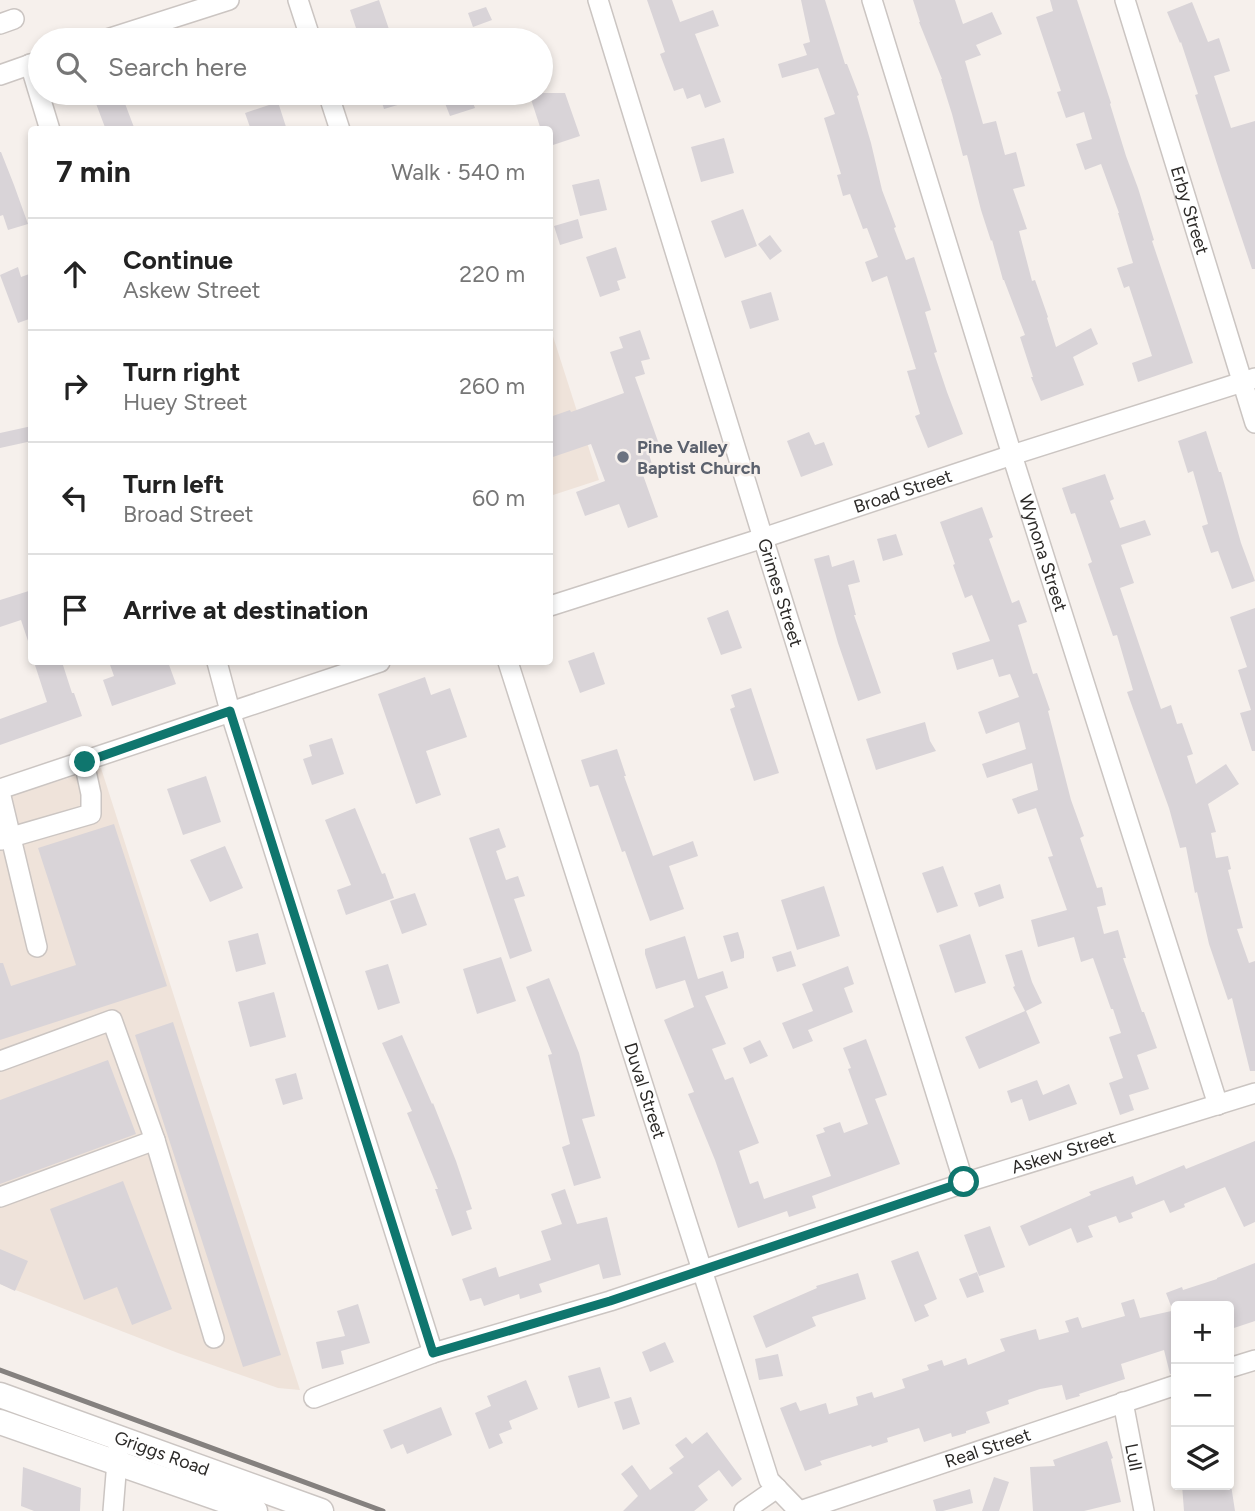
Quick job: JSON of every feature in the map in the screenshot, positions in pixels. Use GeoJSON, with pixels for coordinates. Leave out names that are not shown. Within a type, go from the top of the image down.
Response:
{"type":"FeatureCollection","features":[{"type":"Feature","properties":{"kind":"main road","name":"Griggs Road"},"geometry":{"type":"LineString","coordinates":[[0,1395],[321,1511]]}},
{"type":"Feature","properties":{"kind":"main road","name":"Griggs Road"},"geometry":{"type":"LineString","coordinates":[[0,1422],[255,1511]]}},
{"type":"Feature","properties":{"kind":"street"},"geometry":{"type":"LineString","coordinates":[[142,28],[229,0]]}},
{"type":"Feature","properties":{"kind":"street"},"geometry":{"type":"LineString","coordinates":[[298,0],[307,28]]}},
{"type":"Feature","properties":{"kind":"street","name":"Grimes Street"},"geometry":{"type":"LineString","coordinates":[[598,0],[964,1182]]}},
{"type":"Feature","properties":{"kind":"street","name":"Wynona Street"},"geometry":{"type":"LineString","coordinates":[[873,0],[1012,455],[1218,1105]]}},
{"type":"Feature","properties":{"kind":"street","name":"Erby Street"},"geometry":{"type":"LineString","coordinates":[[1125,0],[1249,380],[1255,423]]}},
{"type":"Feature","properties":{"kind":"street"},"geometry":{"type":"LineString","coordinates":[[0,75],[28,65]]}},
{"type":"Feature","properties":{"kind":"street"},"geometry":{"type":"LineString","coordinates":[[44,105],[49,126]]}},
{"type":"Feature","properties":{"kind":"street"},"geometry":{"type":"LineString","coordinates":[[332,105],[339,126]]}},
{"type":"Feature","properties":{"kind":"street","name":"Broad Street"},"geometry":{"type":"LineString","coordinates":[[553,605],[1249,380]]}},
{"type":"Feature","properties":{"kind":"street"},"geometry":{"type":"LineString","coordinates":[[218,665],[433,1353]]}},
{"type":"Feature","properties":{"kind":"street"},"geometry":{"type":"LineString","coordinates":[[37,947],[5,838],[0,791],[371,665]]}},
{"type":"Feature","properties":{"kind":"street","name":"Duval Street"},"geometry":{"type":"LineString","coordinates":[[509,665],[769,1480],[800,1511]]}},
{"type":"Feature","properties":{"kind":"street"},"geometry":{"type":"LineString","coordinates":[[5,838],[91,814],[91,793],[85,762]]}},
{"type":"Feature","properties":{"kind":"street"},"geometry":{"type":"LineString","coordinates":[[0,1061],[112,1020],[155,1140],[214,1338]]}},
{"type":"Feature","properties":{"kind":"street","name":"Askew Street"},"geometry":{"type":"LineString","coordinates":[[313,1398],[433,1353],[610,1301],[964,1182],[1255,1093]]}},
{"type":"Feature","properties":{"kind":"street"},"geometry":{"type":"LineString","coordinates":[[0,1197],[155,1140]]}},
{"type":"Feature","properties":{"kind":"street"},"geometry":{"type":"LineString","coordinates":[[1234,1366],[1255,1360]]}},
{"type":"Feature","properties":{"kind":"street","name":"Real Street"},"geometry":{"type":"LineString","coordinates":[[800,1511],[1171,1387]]}},
{"type":"Feature","properties":{"kind":"street","name":"Lull"},"geometry":{"type":"LineString","coordinates":[[1123,1402],[1144,1511]]}},
{"type":"Feature","properties":{"kind":"street"},"geometry":{"type":"LineString","coordinates":[[113,1511],[120,1437]]}},
{"type":"Feature","properties":{"kind":"street"},"geometry":{"type":"LineString","coordinates":[[744,1511],[777,1488]]}},
{"type":"Feature","properties":{"kind":"shaded area"},"geometry":{"type":"Polygon","coordinates":[[[553,336],[599,480],[553,495],[553,336]]]}},
{"type":"Feature","properties":{"kind":"shaded area"},"geometry":{"type":"Polygon","coordinates":[[[101,768],[300,1390],[278,1388],[178,1353],[0,1284],[0,799],[101,768]]]}},
{"type":"Feature","properties":{"kind":"building"},"geometry":{"type":"Polygon","coordinates":[[[379,0],[389,28],[356,28],[350,10],[379,0]]]}},
{"type":"Feature","properties":{"kind":"building"},"geometry":{"type":"Polygon","coordinates":[[[647,0],[672,0],[680,22],[713,10],[719,26],[695,34],[721,102],[705,108],[700,94],[687,99],[683,88],[674,91],[660,54],[665,52],[647,0]]]}},
{"type":"Feature","properties":{"kind":"building"},"geometry":{"type":"Polygon","coordinates":[[[801,0],[825,0],[845,64],[859,95],[857,96],[882,190],[896,227],[894,228],[906,260],[914,257],[931,310],[925,312],[937,352],[934,353],[963,434],[928,448],[915,416],[920,414],[907,371],[916,369],[887,276],[872,282],[865,262],[878,257],[867,228],[863,229],[850,194],[843,196],[837,175],[841,174],[824,118],[835,114],[818,68],[782,78],[778,64],[807,55],[803,44],[810,42],[801,0]]]}},
{"type":"Feature","properties":{"kind":"building"},"geometry":{"type":"Polygon","coordinates":[[[913,0],[955,0],[963,24],[992,12],[1002,34],[976,45],[981,55],[965,61],[983,124],[996,121],[1005,155],[1016,152],[1025,186],[1013,189],[1027,229],[1019,231],[1032,281],[1035,280],[1056,347],[1091,328],[1098,344],[1073,357],[1084,385],[1041,401],[1020,337],[1025,335],[1003,280],[967,155],[963,156],[942,79],[913,0]]]}},
{"type":"Feature","properties":{"kind":"building"},"geometry":{"type":"Polygon","coordinates":[[[1050,0],[1077,0],[1193,363],[1138,382],[1132,363],[1152,356],[1129,286],[1124,288],[1117,268],[1133,263],[1101,164],[1085,170],[1076,144],[1092,139],[1084,112],[1066,118],[1057,92],[1061,91],[1036,17],[1053,11],[1050,0]]]}},
{"type":"Feature","properties":{"kind":"building"},"geometry":{"type":"Polygon","coordinates":[[[1192,2],[1208,42],[1219,38],[1230,71],[1214,76],[1231,128],[1255,121],[1255,269],[1252,269],[1220,173],[1181,42],[1167,12],[1192,2]]]}},
{"type":"Feature","properties":{"kind":"building"},"geometry":{"type":"Polygon","coordinates":[[[486,7],[492,20],[473,27],[468,13],[486,7]]]}},
{"type":"Feature","properties":{"kind":"building"},"geometry":{"type":"Polygon","coordinates":[[[553,93],[565,93],[580,136],[553,145],[553,126],[540,126],[533,105],[553,105],[553,93]]]}},
{"type":"Feature","properties":{"kind":"building"},"geometry":{"type":"Polygon","coordinates":[[[97,105],[126,105],[133,126],[104,126],[97,105]]]}},
{"type":"Feature","properties":{"kind":"building"},"geometry":{"type":"Polygon","coordinates":[[[269,105],[279,105],[286,126],[250,126],[245,113],[269,105]]]}},
{"type":"Feature","properties":{"kind":"building"},"geometry":{"type":"Polygon","coordinates":[[[446,105],[474,105],[475,108],[450,116],[446,105]]]}},
{"type":"Feature","properties":{"kind":"building"},"geometry":{"type":"Polygon","coordinates":[[[724,138],[734,173],[701,182],[691,147],[724,138]]]}},
{"type":"Feature","properties":{"kind":"building"},"geometry":{"type":"Polygon","coordinates":[[[0,152],[28,224],[8,230],[3,215],[0,216],[0,152]]]}},
{"type":"Feature","properties":{"kind":"building"},"geometry":{"type":"Polygon","coordinates":[[[599,179],[607,210],[580,216],[572,185],[599,179]]]}},
{"type":"Feature","properties":{"kind":"building"},"geometry":{"type":"Polygon","coordinates":[[[743,209],[757,246],[725,258],[711,221],[743,209]]]}},
{"type":"Feature","properties":{"kind":"building"},"geometry":{"type":"Polygon","coordinates":[[[578,219],[583,238],[560,245],[554,226],[578,219]]]}},
{"type":"Feature","properties":{"kind":"building"},"geometry":{"type":"Polygon","coordinates":[[[770,235],[782,251],[770,260],[758,244],[770,235]]]}},
{"type":"Feature","properties":{"kind":"building"},"geometry":{"type":"Polygon","coordinates":[[[616,247],[626,278],[617,281],[620,290],[600,297],[586,257],[616,247]]]}},
{"type":"Feature","properties":{"kind":"building"},"geometry":{"type":"Polygon","coordinates":[[[18,267],[21,277],[28,274],[28,319],[18,323],[0,275],[18,267]]]}},
{"type":"Feature","properties":{"kind":"building"},"geometry":{"type":"Polygon","coordinates":[[[771,292],[779,320],[750,329],[741,301],[771,292]]]}},
{"type":"Feature","properties":{"kind":"building","name":"Pine Valley Baptist Church"},"geometry":{"type":"Polygon","coordinates":[[[640,330],[650,359],[641,361],[645,374],[635,377],[660,447],[648,451],[654,471],[643,475],[658,517],[628,528],[619,504],[585,516],[576,492],[605,481],[591,444],[553,457],[553,416],[624,393],[610,352],[623,348],[619,337],[640,330]]]}},
{"type":"Feature","properties":{"kind":"building"},"geometry":{"type":"Polygon","coordinates":[[[28,427],[28,442],[0,448],[0,433],[28,427]]]}},
{"type":"Feature","properties":{"kind":"building"},"geometry":{"type":"Polygon","coordinates":[[[1206,431],[1255,581],[1232,589],[1218,551],[1211,553],[1202,526],[1208,524],[1193,471],[1188,473],[1178,441],[1206,431]]]}},
{"type":"Feature","properties":{"kind":"building"},"geometry":{"type":"Polygon","coordinates":[[[809,432],[815,445],[824,442],[833,465],[801,477],[787,441],[809,432]]]}},
{"type":"Feature","properties":{"kind":"building"},"geometry":{"type":"Polygon","coordinates":[[[1105,474],[1114,499],[1110,501],[1120,528],[1145,520],[1151,535],[1121,545],[1134,583],[1120,588],[1161,709],[1171,705],[1177,724],[1182,723],[1193,754],[1187,756],[1196,784],[1226,764],[1239,784],[1208,804],[1216,832],[1211,833],[1216,858],[1228,856],[1231,869],[1228,870],[1243,928],[1237,929],[1249,963],[1255,961],[1255,1071],[1250,1071],[1232,998],[1228,1000],[1209,944],[1186,847],[1180,848],[1169,808],[1127,692],[1133,690],[1117,635],[1113,636],[1088,564],[1092,562],[1075,513],[1071,514],[1062,488],[1105,474]]]}},
{"type":"Feature","properties":{"kind":"building"},"geometry":{"type":"Polygon","coordinates":[[[982,507],[993,537],[989,539],[1012,603],[1019,600],[1027,622],[1018,625],[1033,674],[1037,673],[1050,710],[1048,711],[1071,800],[1084,836],[1080,838],[1097,888],[1102,887],[1106,905],[1097,907],[1104,934],[1118,930],[1126,958],[1123,958],[1157,1048],[1137,1055],[1149,1089],[1129,1095],[1134,1110],[1120,1115],[1109,1083],[1123,1078],[1109,1037],[1121,1033],[1093,958],[1081,962],[1074,937],[1038,947],[1031,920],[1067,910],[1048,857],[1053,856],[1036,808],[1018,814],[1012,799],[1038,790],[1032,763],[987,778],[982,764],[1026,749],[1019,722],[986,734],[978,712],[1019,697],[1010,674],[999,677],[993,659],[957,670],[952,653],[990,641],[972,595],[965,598],[940,522],[982,507]]]}},
{"type":"Feature","properties":{"kind":"building"},"geometry":{"type":"Polygon","coordinates":[[[896,534],[903,555],[883,561],[877,539],[896,534]]]}},
{"type":"Feature","properties":{"kind":"building"},"geometry":{"type":"Polygon","coordinates":[[[829,555],[832,567],[854,560],[860,582],[848,585],[854,615],[881,693],[858,701],[814,559],[829,555]]]}},
{"type":"Feature","properties":{"kind":"building"},"geometry":{"type":"Polygon","coordinates":[[[28,591],[28,641],[21,620],[0,627],[0,600],[28,591]]]}},
{"type":"Feature","properties":{"kind":"building"},"geometry":{"type":"Polygon","coordinates":[[[1255,608],[1255,751],[1252,751],[1240,713],[1251,710],[1238,670],[1247,667],[1230,617],[1255,608]]]}},
{"type":"Feature","properties":{"kind":"building"},"geometry":{"type":"Polygon","coordinates":[[[728,610],[742,648],[721,655],[707,618],[728,610]]]}},
{"type":"Feature","properties":{"kind":"building"},"geometry":{"type":"Polygon","coordinates":[[[594,652],[605,684],[580,693],[568,661],[594,652]]]}},
{"type":"Feature","properties":{"kind":"building"},"geometry":{"type":"Polygon","coordinates":[[[35,665],[63,665],[82,716],[0,745],[0,719],[47,702],[35,665]]]}},
{"type":"Feature","properties":{"kind":"building"},"geometry":{"type":"Polygon","coordinates":[[[110,665],[169,665],[176,684],[112,706],[103,680],[114,676],[110,665]]]}},
{"type":"Feature","properties":{"kind":"building"},"geometry":{"type":"Polygon","coordinates":[[[425,677],[431,695],[450,688],[467,737],[426,751],[441,795],[416,804],[378,694],[425,677]]]}},
{"type":"Feature","properties":{"kind":"building"},"geometry":{"type":"Polygon","coordinates":[[[751,688],[779,773],[754,781],[730,709],[735,707],[731,695],[751,688]]]}},
{"type":"Feature","properties":{"kind":"building"},"geometry":{"type":"Polygon","coordinates":[[[925,722],[936,751],[876,770],[866,739],[925,722]]]}},
{"type":"Feature","properties":{"kind":"building"},"geometry":{"type":"Polygon","coordinates":[[[332,738],[344,774],[312,785],[303,759],[312,756],[309,745],[332,738]]]}},
{"type":"Feature","properties":{"kind":"building"},"geometry":{"type":"Polygon","coordinates":[[[617,749],[653,856],[693,841],[698,856],[669,866],[684,909],[650,921],[598,785],[590,787],[581,760],[617,749]]]}},
{"type":"Feature","properties":{"kind":"building"},"geometry":{"type":"Polygon","coordinates":[[[206,776],[221,822],[183,835],[167,789],[206,776]]]}},
{"type":"Feature","properties":{"kind":"building"},"geometry":{"type":"Polygon","coordinates":[[[355,808],[394,898],[346,915],[337,890],[351,885],[325,820],[355,808]]]}},
{"type":"Feature","properties":{"kind":"building"},"geometry":{"type":"Polygon","coordinates":[[[114,824],[167,986],[0,1040],[0,963],[3,963],[11,986],[76,965],[38,848],[114,824]]]}},
{"type":"Feature","properties":{"kind":"building"},"geometry":{"type":"Polygon","coordinates":[[[499,828],[506,847],[496,851],[506,880],[518,876],[525,896],[514,899],[532,951],[510,959],[469,838],[499,828]]]}},
{"type":"Feature","properties":{"kind":"building"},"geometry":{"type":"Polygon","coordinates":[[[225,846],[243,888],[210,902],[190,860],[225,846]]]}},
{"type":"Feature","properties":{"kind":"building"},"geometry":{"type":"Polygon","coordinates":[[[943,866],[958,906],[937,913],[922,873],[943,866]]]}},
{"type":"Feature","properties":{"kind":"building"},"geometry":{"type":"Polygon","coordinates":[[[1000,884],[1004,898],[979,907],[974,893],[1000,884]]]}},
{"type":"Feature","properties":{"kind":"building"},"geometry":{"type":"Polygon","coordinates":[[[824,886],[840,936],[797,950],[781,900],[824,886]]]}},
{"type":"Feature","properties":{"kind":"building"},"geometry":{"type":"Polygon","coordinates":[[[415,893],[427,925],[402,934],[390,901],[415,893]]]}},
{"type":"Feature","properties":{"kind":"building"},"geometry":{"type":"Polygon","coordinates":[[[738,932],[744,958],[731,962],[723,936],[738,932]]]}},
{"type":"Feature","properties":{"kind":"building"},"geometry":{"type":"Polygon","coordinates":[[[258,933],[266,964],[236,972],[228,941],[258,933]]]}},
{"type":"Feature","properties":{"kind":"building"},"geometry":{"type":"Polygon","coordinates":[[[970,934],[986,983],[955,993],[939,945],[970,934]]]}},
{"type":"Feature","properties":{"kind":"building"},"geometry":{"type":"Polygon","coordinates":[[[685,936],[698,979],[723,971],[728,988],[705,996],[726,1044],[712,1049],[725,1080],[733,1077],[759,1143],[739,1151],[750,1184],[758,1181],[764,1199],[831,1176],[816,1135],[825,1132],[823,1128],[840,1122],[844,1133],[868,1124],[843,1048],[866,1039],[887,1095],[875,1099],[900,1164],[812,1196],[816,1208],[789,1217],[787,1211],[738,1228],[715,1160],[688,1094],[694,1092],[664,1020],[694,1007],[685,980],[656,989],[645,954],[645,949],[685,936]]]}},
{"type":"Feature","properties":{"kind":"building"},"geometry":{"type":"Polygon","coordinates":[[[1022,950],[1042,1003],[1026,1011],[1040,1043],[979,1069],[965,1037],[1025,1011],[1013,987],[1015,986],[1005,955],[1022,950]]]}},
{"type":"Feature","properties":{"kind":"building"},"geometry":{"type":"Polygon","coordinates":[[[791,951],[796,966],[777,972],[772,957],[791,951]]]}},
{"type":"Feature","properties":{"kind":"building"},"geometry":{"type":"Polygon","coordinates":[[[501,957],[516,1001],[477,1014],[463,969],[501,957]]]}},
{"type":"Feature","properties":{"kind":"building"},"geometry":{"type":"Polygon","coordinates":[[[388,964],[400,1003],[378,1010],[365,971],[388,964]]]}},
{"type":"Feature","properties":{"kind":"building"},"geometry":{"type":"Polygon","coordinates":[[[848,966],[854,984],[844,988],[853,1012],[808,1030],[813,1041],[793,1049],[782,1023],[813,1011],[802,984],[848,966]]]}},
{"type":"Feature","properties":{"kind":"building"},"geometry":{"type":"Polygon","coordinates":[[[549,978],[579,1053],[595,1116],[582,1119],[601,1178],[574,1186],[562,1147],[570,1144],[548,1055],[552,1054],[526,987],[549,978]]]}},
{"type":"Feature","properties":{"kind":"building"},"geometry":{"type":"Polygon","coordinates":[[[274,992],[286,1037],[250,1047],[238,1002],[274,992]]]}},
{"type":"Feature","properties":{"kind":"building"},"geometry":{"type":"Polygon","coordinates":[[[173,1022],[281,1355],[243,1367],[135,1035],[173,1022]]]}},
{"type":"Feature","properties":{"kind":"building"},"geometry":{"type":"Polygon","coordinates":[[[402,1035],[433,1103],[472,1209],[466,1211],[472,1229],[452,1236],[435,1189],[438,1189],[407,1113],[412,1111],[382,1043],[402,1035]]]}},
{"type":"Feature","properties":{"kind":"building"},"geometry":{"type":"Polygon","coordinates":[[[760,1040],[768,1056],[750,1064],[743,1048],[760,1040]]]}},
{"type":"Feature","properties":{"kind":"building"},"geometry":{"type":"Polygon","coordinates":[[[108,1060],[136,1134],[0,1184],[0,1100],[108,1060]]]}},
{"type":"Feature","properties":{"kind":"building"},"geometry":{"type":"Polygon","coordinates":[[[296,1073],[303,1099],[283,1105],[275,1079],[296,1073]]]}},
{"type":"Feature","properties":{"kind":"building"},"geometry":{"type":"Polygon","coordinates":[[[1037,1080],[1043,1095],[1069,1084],[1077,1104],[1029,1121],[1022,1099],[1011,1103],[1007,1091],[1037,1080]]]}},
{"type":"Feature","properties":{"kind":"building"},"geometry":{"type":"Polygon","coordinates":[[[1255,1141],[1255,1222],[1244,1227],[1225,1187],[1184,1204],[1185,1207],[1170,1213],[1164,1200],[1131,1213],[1133,1218],[1119,1223],[1116,1216],[1088,1226],[1093,1237],[1077,1243],[1071,1228],[1029,1246],[1020,1226],[1091,1195],[1089,1192],[1133,1176],[1136,1185],[1184,1165],[1186,1169],[1255,1141]]]}},
{"type":"Feature","properties":{"kind":"building"},"geometry":{"type":"Polygon","coordinates":[[[123,1181],[172,1309],[132,1325],[117,1287],[84,1300],[50,1209],[123,1181]]]}},
{"type":"Feature","properties":{"kind":"building"},"geometry":{"type":"Polygon","coordinates":[[[565,1189],[577,1224],[607,1217],[621,1275],[603,1279],[599,1264],[539,1284],[542,1292],[520,1299],[519,1294],[484,1306],[481,1298],[470,1301],[462,1279],[496,1267],[499,1277],[551,1260],[541,1231],[562,1224],[551,1194],[565,1189]]]}},
{"type":"Feature","properties":{"kind":"building"},"geometry":{"type":"Polygon","coordinates":[[[990,1226],[1005,1267],[979,1276],[964,1235],[990,1226]]]}},
{"type":"Feature","properties":{"kind":"building"},"geometry":{"type":"Polygon","coordinates":[[[0,1249],[28,1261],[15,1291],[0,1284],[0,1249]]]}},
{"type":"Feature","properties":{"kind":"building"},"geometry":{"type":"Polygon","coordinates":[[[918,1251],[937,1299],[924,1305],[929,1316],[915,1322],[891,1261],[918,1251]]]}},
{"type":"Feature","properties":{"kind":"building"},"geometry":{"type":"Polygon","coordinates":[[[1255,1263],[1255,1321],[1234,1328],[1234,1301],[1171,1301],[1171,1306],[1166,1293],[1255,1263]]]}},
{"type":"Feature","properties":{"kind":"building"},"geometry":{"type":"Polygon","coordinates":[[[977,1272],[984,1292],[967,1298],[959,1279],[977,1272]]]}},
{"type":"Feature","properties":{"kind":"building"},"geometry":{"type":"Polygon","coordinates":[[[858,1273],[866,1299],[812,1317],[816,1326],[766,1348],[753,1316],[817,1288],[816,1286],[858,1273]]]}},
{"type":"Feature","properties":{"kind":"building"},"geometry":{"type":"Polygon","coordinates":[[[1134,1299],[1140,1318],[1171,1311],[1171,1374],[1164,1350],[1121,1364],[1125,1379],[1079,1394],[1080,1396],[1066,1400],[1062,1385],[1040,1389],[1008,1400],[1009,1404],[986,1412],[990,1423],[966,1433],[952,1437],[951,1433],[924,1442],[919,1428],[887,1438],[888,1442],[820,1461],[822,1465],[805,1471],[780,1408],[796,1402],[800,1411],[826,1403],[829,1414],[858,1405],[856,1397],[872,1392],[874,1398],[905,1388],[902,1379],[929,1370],[927,1365],[942,1360],[944,1366],[966,1358],[968,1365],[1005,1351],[1000,1339],[1036,1329],[1039,1340],[1069,1332],[1065,1321],[1078,1317],[1082,1328],[1125,1316],[1121,1303],[1134,1299]]]}},
{"type":"Feature","properties":{"kind":"building"},"geometry":{"type":"Polygon","coordinates":[[[358,1304],[370,1343],[341,1351],[344,1364],[322,1369],[316,1342],[345,1336],[337,1311],[358,1304]]]}},
{"type":"Feature","properties":{"kind":"building"},"geometry":{"type":"Polygon","coordinates":[[[665,1342],[674,1362],[650,1372],[642,1352],[665,1342]]]}},
{"type":"Feature","properties":{"kind":"building"},"geometry":{"type":"Polygon","coordinates":[[[778,1354],[783,1376],[759,1380],[755,1359],[778,1354]]]}},
{"type":"Feature","properties":{"kind":"building"},"geometry":{"type":"Polygon","coordinates":[[[600,1367],[610,1398],[578,1408],[568,1376],[600,1367]]]}},
{"type":"Feature","properties":{"kind":"building"},"geometry":{"type":"Polygon","coordinates":[[[526,1380],[538,1409],[509,1421],[512,1429],[499,1434],[503,1443],[489,1449],[475,1413],[491,1406],[487,1396],[526,1380]]]}},
{"type":"Feature","properties":{"kind":"building"},"geometry":{"type":"Polygon","coordinates":[[[631,1397],[640,1424],[623,1430],[614,1402],[631,1397]]]}},
{"type":"Feature","properties":{"kind":"building"},"geometry":{"type":"Polygon","coordinates":[[[441,1407],[452,1435],[407,1454],[403,1444],[391,1449],[383,1430],[441,1407]]]}},
{"type":"Feature","properties":{"kind":"building"},"geometry":{"type":"Polygon","coordinates":[[[707,1432],[742,1479],[732,1487],[719,1470],[698,1486],[708,1500],[694,1511],[623,1511],[638,1496],[621,1474],[632,1465],[650,1490],[673,1473],[669,1468],[684,1457],[675,1445],[686,1437],[692,1444],[707,1432]]]}},
{"type":"Feature","properties":{"kind":"building"},"geometry":{"type":"Polygon","coordinates":[[[1107,1441],[1121,1502],[1084,1511],[1033,1511],[1030,1467],[1055,1466],[1053,1460],[1107,1441]]]}},
{"type":"Feature","properties":{"kind":"building"},"geometry":{"type":"Polygon","coordinates":[[[23,1467],[81,1488],[80,1511],[34,1511],[21,1506],[23,1467]]]}},
{"type":"Feature","properties":{"kind":"building"},"geometry":{"type":"Polygon","coordinates":[[[994,1477],[1009,1482],[999,1511],[982,1511],[994,1477]]]}},
{"type":"Feature","properties":{"kind":"building"},"geometry":{"type":"Polygon","coordinates":[[[970,1489],[973,1503],[936,1511],[933,1500],[970,1489]]]}},
{"type":"Feature","properties":{"kind":"building"},"geometry":{"type":"Polygon","coordinates":[[[1182,1490],[1232,1490],[1235,1511],[1184,1511],[1182,1490]]]}},
{"type":"Feature","properties":{"kind":"railway"},"geometry":{"type":"LineString","coordinates":[[0,1370],[383,1511]]}},
{"type":"Feature","properties":{"kind":"place","name":"Pine Valley Baptist Church"},"geometry":{"type":"Point","coordinates":[623,457]}},
{"type":"Feature","properties":{"kind":"route"},"geometry":{"type":"LineString","coordinates":[[85,762],[230,711],[433,1353],[610,1301],[964,1182]]}}]}
